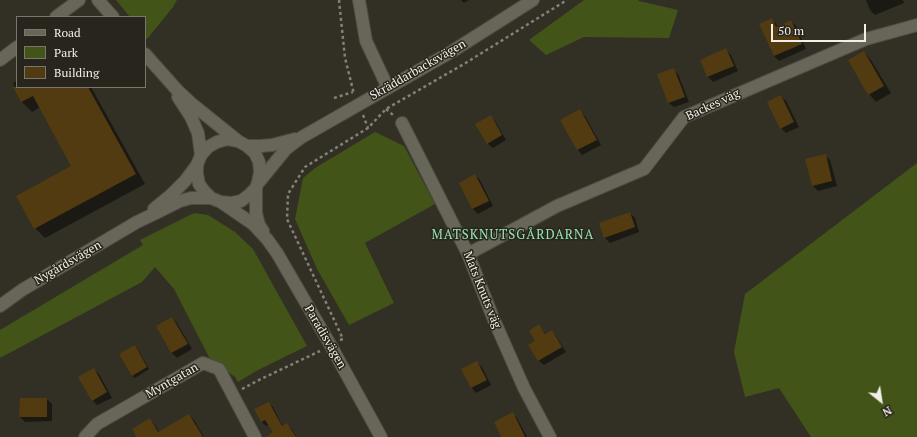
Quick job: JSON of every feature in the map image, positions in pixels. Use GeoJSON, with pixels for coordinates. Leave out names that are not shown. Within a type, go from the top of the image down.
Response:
{"type":"FeatureCollection","features":[{"type":"Feature","properties":{"kind":"street"},"geometry":{"type":"LineString","coordinates":[[57,16],[79,0]]}},
{"type":"Feature","properties":{"kind":"street"},"geometry":{"type":"LineString","coordinates":[[98,0],[112,16]]}},
{"type":"Feature","properties":{"kind":"street"},"geometry":{"type":"LineString","coordinates":[[359,0],[366,41],[388,88]]}},
{"type":"Feature","properties":{"kind":"street","name":"Skräddarbacksvägen"},"geometry":{"type":"LineString","coordinates":[[257,185],[286,149],[302,137],[451,52],[533,0]]}},
{"type":"Feature","properties":{"kind":"street","name":"Backes väg"},"geometry":{"type":"LineString","coordinates":[[468,254],[557,206],[644,169],[684,117],[866,39],[917,25]]}},
{"type":"Feature","properties":{"kind":"street"},"geometry":{"type":"LineString","coordinates":[[0,60],[16,48]]}},
{"type":"Feature","properties":{"kind":"street"},"geometry":{"type":"LineString","coordinates":[[146,55],[177,90],[192,104],[255,153],[259,162],[260,172],[257,185],[249,195],[241,201],[231,203],[216,200],[204,192],[199,184],[197,174],[199,160],[198,133],[191,117],[159,70]]}},
{"type":"Feature","properties":{"kind":"street","name":"Mats Knuts väg"},"geometry":{"type":"LineString","coordinates":[[402,123],[468,254],[494,320],[524,388],[550,437]]}},
{"type":"Feature","properties":{"kind":"street","name":"Skräddarbacksvägen"},"geometry":{"type":"LineString","coordinates":[[243,143],[261,146],[272,145],[302,137]]}},
{"type":"Feature","properties":{"kind":"street"},"geometry":{"type":"LineString","coordinates":[[199,160],[208,147],[217,142],[227,139],[243,143]]}},
{"type":"Feature","properties":{"kind":"street","name":"Nygårdsvägen"},"geometry":{"type":"LineString","coordinates":[[138,222],[171,195],[185,181],[199,160]]}},
{"type":"Feature","properties":{"kind":"street","name":"Paradisvägen"},"geometry":{"type":"LineString","coordinates":[[257,185],[256,213],[267,240]]}},
{"type":"Feature","properties":{"kind":"street","name":"Nygårdsvägen"},"geometry":{"type":"LineString","coordinates":[[0,306],[22,290],[138,222],[158,212],[191,198],[216,200]]}},
{"type":"Feature","properties":{"kind":"street","name":"Paradisvägen"},"geometry":{"type":"LineString","coordinates":[[216,200],[252,224],[277,253],[331,346],[381,437]]}},
{"type":"Feature","properties":{"kind":"street","name":"Myntgatan"},"geometry":{"type":"LineString","coordinates":[[85,437],[97,424],[203,363],[219,370],[255,437]]}},
{"type":"Feature","properties":{"kind":"path"},"geometry":{"type":"LineString","coordinates":[[339,0],[345,58]]}},
{"type":"Feature","properties":{"kind":"path"},"geometry":{"type":"LineString","coordinates":[[233,395],[261,379],[343,339],[288,219],[288,194],[305,167],[368,128],[386,109],[464,64],[567,0]]}},
{"type":"Feature","properties":{"kind":"path"},"geometry":{"type":"LineString","coordinates":[[334,98],[353,92]]}},
{"type":"Feature","properties":{"kind":"green space"},"geometry":{"type":"Polygon","coordinates":[[[116,0],[177,0],[147,39],[146,16],[129,16],[116,0]]]}},
{"type":"Feature","properties":{"kind":"green space"},"geometry":{"type":"Polygon","coordinates":[[[584,0],[638,0],[678,10],[669,38],[584,37],[546,55],[529,40],[584,0]]]}},
{"type":"Feature","properties":{"kind":"green space"},"geometry":{"type":"Polygon","coordinates":[[[375,132],[404,146],[435,204],[365,243],[394,303],[349,325],[317,269],[295,219],[303,178],[315,168],[375,132]]]}},
{"type":"Feature","properties":{"kind":"green space"},"geometry":{"type":"Polygon","coordinates":[[[917,163],[917,437],[811,437],[779,388],[745,397],[734,352],[745,294],[917,163]]]}},
{"type":"Feature","properties":{"kind":"green space"},"geometry":{"type":"Polygon","coordinates":[[[194,213],[208,215],[235,232],[253,249],[307,346],[258,370],[238,382],[235,377],[210,359],[174,289],[155,267],[142,282],[0,358],[0,330],[143,245],[140,240],[194,213]]]}},
{"type":"Feature","properties":{"kind":"building"},"geometry":{"type":"Polygon","coordinates":[[[772,18],[776,27],[791,20],[802,44],[774,56],[759,24],[772,18]]]}},
{"type":"Feature","properties":{"kind":"building"},"geometry":{"type":"Polygon","coordinates":[[[726,48],[734,66],[707,77],[700,60],[726,48]]]}},
{"type":"Feature","properties":{"kind":"building"},"geometry":{"type":"Polygon","coordinates":[[[864,51],[884,86],[868,95],[848,60],[864,51]]]}},
{"type":"Feature","properties":{"kind":"building"},"geometry":{"type":"Polygon","coordinates":[[[674,68],[685,97],[668,103],[657,74],[674,68]]]}},
{"type":"Feature","properties":{"kind":"building"},"geometry":{"type":"Polygon","coordinates":[[[13,87],[89,88],[136,174],[34,229],[16,196],[71,166],[33,96],[21,102],[13,87]]]}},
{"type":"Feature","properties":{"kind":"building"},"geometry":{"type":"Polygon","coordinates":[[[781,95],[794,122],[780,129],[767,102],[781,95]]]}},
{"type":"Feature","properties":{"kind":"building"},"geometry":{"type":"Polygon","coordinates":[[[580,109],[597,140],[577,150],[560,120],[580,109]]]}},
{"type":"Feature","properties":{"kind":"building"},"geometry":{"type":"Polygon","coordinates":[[[491,115],[502,135],[487,144],[475,124],[491,115]]]}},
{"type":"Feature","properties":{"kind":"building"},"geometry":{"type":"Polygon","coordinates":[[[826,154],[832,181],[812,186],[805,159],[826,154]]]}},
{"type":"Feature","properties":{"kind":"building"},"geometry":{"type":"Polygon","coordinates":[[[475,174],[489,201],[472,209],[459,183],[475,174]]]}},
{"type":"Feature","properties":{"kind":"building"},"geometry":{"type":"Polygon","coordinates":[[[630,212],[635,227],[604,238],[599,223],[630,212]]]}},
{"type":"Feature","properties":{"kind":"building"},"geometry":{"type":"Polygon","coordinates":[[[172,317],[188,344],[171,353],[156,326],[172,317]]]}},
{"type":"Feature","properties":{"kind":"building"},"geometry":{"type":"Polygon","coordinates":[[[539,324],[545,334],[552,330],[562,347],[538,361],[528,345],[535,341],[529,331],[539,324]]]}},
{"type":"Feature","properties":{"kind":"building"},"geometry":{"type":"Polygon","coordinates":[[[135,345],[147,367],[132,376],[119,354],[135,345]]]}},
{"type":"Feature","properties":{"kind":"building"},"geometry":{"type":"Polygon","coordinates":[[[477,361],[487,380],[471,388],[461,369],[477,361]]]}},
{"type":"Feature","properties":{"kind":"building"},"geometry":{"type":"Polygon","coordinates":[[[94,368],[107,392],[92,401],[78,377],[94,368]]]}},
{"type":"Feature","properties":{"kind":"building"},"geometry":{"type":"Polygon","coordinates":[[[20,398],[47,398],[47,417],[19,417],[20,398]]]}},
{"type":"Feature","properties":{"kind":"building"},"geometry":{"type":"Polygon","coordinates":[[[269,402],[282,426],[287,423],[296,437],[266,437],[273,432],[265,420],[261,422],[254,409],[269,402]]]}},
{"type":"Feature","properties":{"kind":"building"},"geometry":{"type":"Polygon","coordinates":[[[513,412],[525,437],[501,437],[494,422],[513,412]]]}},
{"type":"Feature","properties":{"kind":"building"},"geometry":{"type":"Polygon","coordinates":[[[189,414],[203,437],[136,437],[132,429],[150,418],[158,432],[189,414]]]}},
{"type":"Feature","properties":{"kind":"district","name":"MATSKNUTSGÅRDARNA"},"geometry":{"type":"Point","coordinates":[513,235]}}]}
